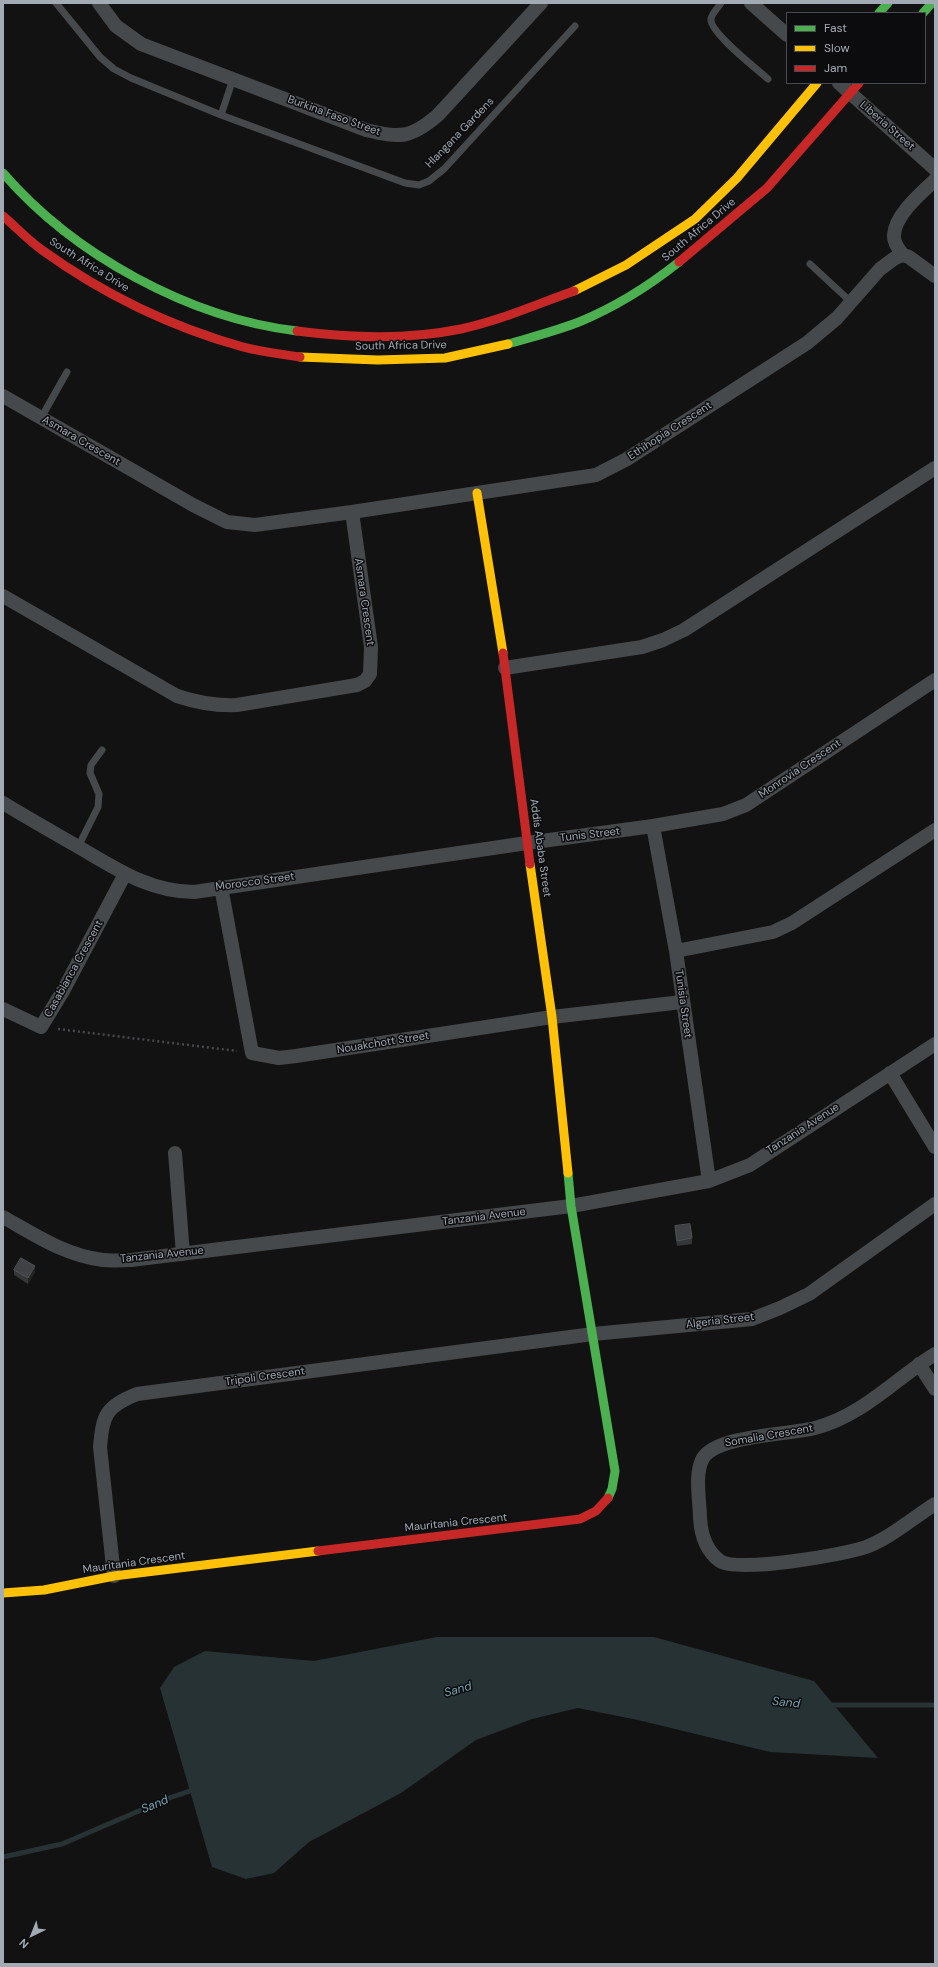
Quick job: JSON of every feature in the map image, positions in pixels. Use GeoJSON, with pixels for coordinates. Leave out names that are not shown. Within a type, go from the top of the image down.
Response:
{"type":"FeatureCollection","features":[{"type":"Feature","properties":{"kind":"street","name":"Burkina Faso Street"},"geometry":{"type":"LineString","coordinates":[[99,3],[116,26],[142,44],[366,130],[389,135],[407,135],[422,129],[438,115],[541,3]]}},
{"type":"Feature","properties":{"kind":"street"},"geometry":{"type":"LineString","coordinates":[[751,3],[786,34]]}},
{"type":"Feature","properties":{"kind":"street"},"geometry":{"type":"LineString","coordinates":[[880,12],[888,3]]}},
{"type":"Feature","properties":{"kind":"street"},"geometry":{"type":"LineString","coordinates":[[924,12],[932,3]]}},
{"type":"Feature","properties":{"kind":"street","name":"South Africa Drive"},"geometry":{"type":"LineString","coordinates":[[3,173],[15,187],[53,222],[100,256],[158,290],[225,316],[270,328],[343,337],[418,335],[461,329],[505,316],[577,290],[626,265],[655,247],[695,219],[737,178],[816,84]]}},
{"type":"Feature","properties":{"kind":"street","name":"Liberia Street"},"geometry":{"type":"LineString","coordinates":[[840,84],[935,169]]}},
{"type":"Feature","properties":{"kind":"street","name":"South Africa Drive"},"geometry":{"type":"LineString","coordinates":[[3,216],[41,249],[82,278],[122,301],[183,327],[244,347],[303,358],[378,360],[445,358],[496,348],[578,322],[602,311],[667,272],[703,244],[767,188],[858,84]]}},
{"type":"Feature","properties":{"kind":"street"},"geometry":{"type":"LineString","coordinates":[[935,180],[904,212],[893,236],[898,249],[903,255],[916,260],[935,276]]}},
{"type":"Feature","properties":{"kind":"street","name":"Ethihopia Crescent"},"geometry":{"type":"LineString","coordinates":[[352,512],[578,479],[608,470],[807,343],[837,318],[880,269],[895,258],[903,255]]}},
{"type":"Feature","properties":{"kind":"street","name":"Asmara Crescent"},"geometry":{"type":"LineString","coordinates":[[3,396],[193,505],[227,522],[255,525],[352,512],[371,647],[370,674],[365,681],[352,686],[237,705],[219,706],[200,703],[177,696],[3,596]]}},
{"type":"Feature","properties":{"kind":"street"},"geometry":{"type":"LineString","coordinates":[[505,668],[642,647],[663,640],[684,630],[935,468]]}},
{"type":"Feature","properties":{"kind":"street","name":"Addis Ababa Street"},"geometry":{"type":"LineString","coordinates":[[477,493],[505,668],[527,843],[552,1017],[570,1206]]}},
{"type":"Feature","properties":{"kind":"street","name":"Monrovia Crescent"},"geometry":{"type":"LineString","coordinates":[[653,826],[723,814],[746,805],[935,680]]}},
{"type":"Feature","properties":{"kind":"street","name":"Morocco Street"},"geometry":{"type":"LineString","coordinates":[[3,803],[125,874],[148,885],[181,892],[194,892],[527,843]]}},
{"type":"Feature","properties":{"kind":"street","name":"Tunis Street"},"geometry":{"type":"LineString","coordinates":[[527,843],[653,826]]}},
{"type":"Feature","properties":{"kind":"street","name":"Tunisia Street"},"geometry":{"type":"LineString","coordinates":[[653,826],[676,951],[682,1002],[709,1181]]}},
{"type":"Feature","properties":{"kind":"street"},"geometry":{"type":"LineString","coordinates":[[676,951],[773,932],[785,926],[935,830]]}},
{"type":"Feature","properties":{"kind":"street","name":"Casablanca Crescent"},"geometry":{"type":"LineString","coordinates":[[3,1010],[41,1027],[63,992],[125,874]]}},
{"type":"Feature","properties":{"kind":"street"},"geometry":{"type":"LineString","coordinates":[[221,887],[252,1053]]}},
{"type":"Feature","properties":{"kind":"street","name":"Nouakchott Street"},"geometry":{"type":"LineString","coordinates":[[252,1053],[279,1058],[296,1056],[552,1017],[682,1002]]}},
{"type":"Feature","properties":{"kind":"street","name":"Tanzania Avenue"},"geometry":{"type":"LineString","coordinates":[[3,1217],[61,1250],[104,1261],[131,1260],[570,1206],[709,1181],[750,1165],[935,1044]]}},
{"type":"Feature","properties":{"kind":"street"},"geometry":{"type":"LineString","coordinates":[[890,1073],[935,1147]]}},
{"type":"Feature","properties":{"kind":"street"},"geometry":{"type":"LineString","coordinates":[[175,1153],[184,1254]]}},
{"type":"Feature","properties":{"kind":"street","name":"Algeria Street"},"geometry":{"type":"LineString","coordinates":[[593,1334],[752,1319],[809,1294],[935,1204]]}},
{"type":"Feature","properties":{"kind":"street","name":"Mauritania Crescent"},"geometry":{"type":"LineString","coordinates":[[3,1593],[44,1590],[114,1576],[530,1527],[580,1519],[596,1512],[606,1503],[614,1488],[615,1471],[593,1334],[570,1206]]}},
{"type":"Feature","properties":{"kind":"street","name":"Tripoli Crescent"},"geometry":{"type":"LineString","coordinates":[[114,1576],[100,1447],[101,1429],[105,1415],[112,1407],[124,1399],[137,1394],[593,1334]]}},
{"type":"Feature","properties":{"kind":"street","name":"Somalia Crescent"},"geometry":{"type":"LineString","coordinates":[[935,1354],[919,1364],[863,1407],[838,1421],[797,1432],[730,1442],[718,1446],[704,1458],[699,1474],[701,1525],[705,1543],[712,1554],[721,1562],[733,1565],[767,1564],[842,1553],[867,1546],[891,1533],[935,1504]]}},
{"type":"Feature","properties":{"kind":"street"},"geometry":{"type":"LineString","coordinates":[[919,1364],[935,1389]]}},
{"type":"Feature","properties":{"kind":"lane","name":"Hlangana Gardens"},"geometry":{"type":"LineString","coordinates":[[56,3],[91,47],[114,69],[131,78],[221,115],[380,175],[418,185],[429,181],[444,169],[575,26]]}},
{"type":"Feature","properties":{"kind":"lane"},"geometry":{"type":"LineString","coordinates":[[721,3],[711,18],[711,23],[717,33],[768,79]]}},
{"type":"Feature","properties":{"kind":"lane"},"geometry":{"type":"LineString","coordinates":[[221,115],[233,79]]}},
{"type":"Feature","properties":{"kind":"lane"},"geometry":{"type":"LineString","coordinates":[[810,264],[851,302]]}},
{"type":"Feature","properties":{"kind":"lane"},"geometry":{"type":"LineString","coordinates":[[42,418],[67,372]]}},
{"type":"Feature","properties":{"kind":"lane"},"geometry":{"type":"LineString","coordinates":[[78,847],[98,807],[99,794],[90,773],[92,765],[102,750]]}},
{"type":"Feature","properties":{"kind":"path"},"geometry":{"type":"LineString","coordinates":[[41,1027],[252,1053]]}},
{"type":"Feature","properties":{"kind":"water"},"geometry":{"type":"Polygon","coordinates":[[[437,1637],[654,1637],[814,1681],[878,1758],[770,1752],[638,1720],[578,1708],[532,1719],[476,1740],[401,1793],[309,1842],[274,1873],[246,1879],[212,1867],[160,1688],[174,1667],[205,1651],[314,1661],[437,1637]]]}},
{"type":"Feature","properties":{"kind":"building"},"geometry":{"type":"Polygon","coordinates":[[[690,1224],[692,1238],[677,1241],[675,1226],[690,1224]]]}},
{"type":"Feature","properties":{"kind":"building"},"geometry":{"type":"Polygon","coordinates":[[[21,1258],[35,1266],[28,1278],[14,1270],[21,1258]]]}},
{"type":"Feature","properties":{"kind":"waterway","name":"Sand"},"geometry":{"type":"LineString","coordinates":[[828,1705],[935,1705]]}},
{"type":"Feature","properties":{"kind":"waterway","name":"Sand"},"geometry":{"type":"LineString","coordinates":[[3,1857],[62,1844],[169,1798],[196,1789]]}},
{"type":"Feature","properties":{"kind":"traffic: fast"},"geometry":{"type":"LineString","coordinates":[[880,12],[888,3]]}},
{"type":"Feature","properties":{"kind":"traffic: fast"},"geometry":{"type":"LineString","coordinates":[[924,12],[932,3]]}},
{"type":"Feature","properties":{"kind":"traffic: fast"},"geometry":{"type":"LineString","coordinates":[[3,173],[32,203],[64,230],[99,256],[136,278],[175,297],[215,312],[256,324],[297,331]]}},
{"type":"Feature","properties":{"kind":"traffic: fast"},"geometry":{"type":"LineString","coordinates":[[508,344],[562,328],[605,310],[656,279],[679,262]]}},
{"type":"Feature","properties":{"kind":"traffic: fast"},"geometry":{"type":"LineString","coordinates":[[568,1173],[571,1206],[615,1471],[612,1489],[608,1498]]}},
{"type":"Feature","properties":{"kind":"traffic: slow"},"geometry":{"type":"LineString","coordinates":[[574,291],[626,265],[695,219],[737,178],[816,84]]}},
{"type":"Feature","properties":{"kind":"traffic: slow"},"geometry":{"type":"LineString","coordinates":[[300,357],[378,360],[445,358],[508,344]]}},
{"type":"Feature","properties":{"kind":"traffic: slow"},"geometry":{"type":"LineString","coordinates":[[477,493],[503,653]]}},
{"type":"Feature","properties":{"kind":"traffic: slow"},"geometry":{"type":"LineString","coordinates":[[530,864],[552,1017],[568,1173]]}},
{"type":"Feature","properties":{"kind":"traffic: slow"},"geometry":{"type":"LineString","coordinates":[[3,1593],[44,1590],[114,1576],[318,1551]]}},
{"type":"Feature","properties":{"kind":"traffic: jam"},"geometry":{"type":"LineString","coordinates":[[679,262],[767,188],[858,84]]}},
{"type":"Feature","properties":{"kind":"traffic: jam"},"geometry":{"type":"LineString","coordinates":[[3,216],[27,238],[65,266],[138,308],[190,330],[216,339],[250,349],[300,357]]}},
{"type":"Feature","properties":{"kind":"traffic: jam"},"geometry":{"type":"LineString","coordinates":[[297,331],[379,337],[441,333],[489,322],[574,291]]}},
{"type":"Feature","properties":{"kind":"traffic: jam"},"geometry":{"type":"LineString","coordinates":[[503,653],[530,864]]}},
{"type":"Feature","properties":{"kind":"traffic: jam"},"geometry":{"type":"LineString","coordinates":[[318,1551],[580,1519],[596,1511],[608,1498]]}}]}
